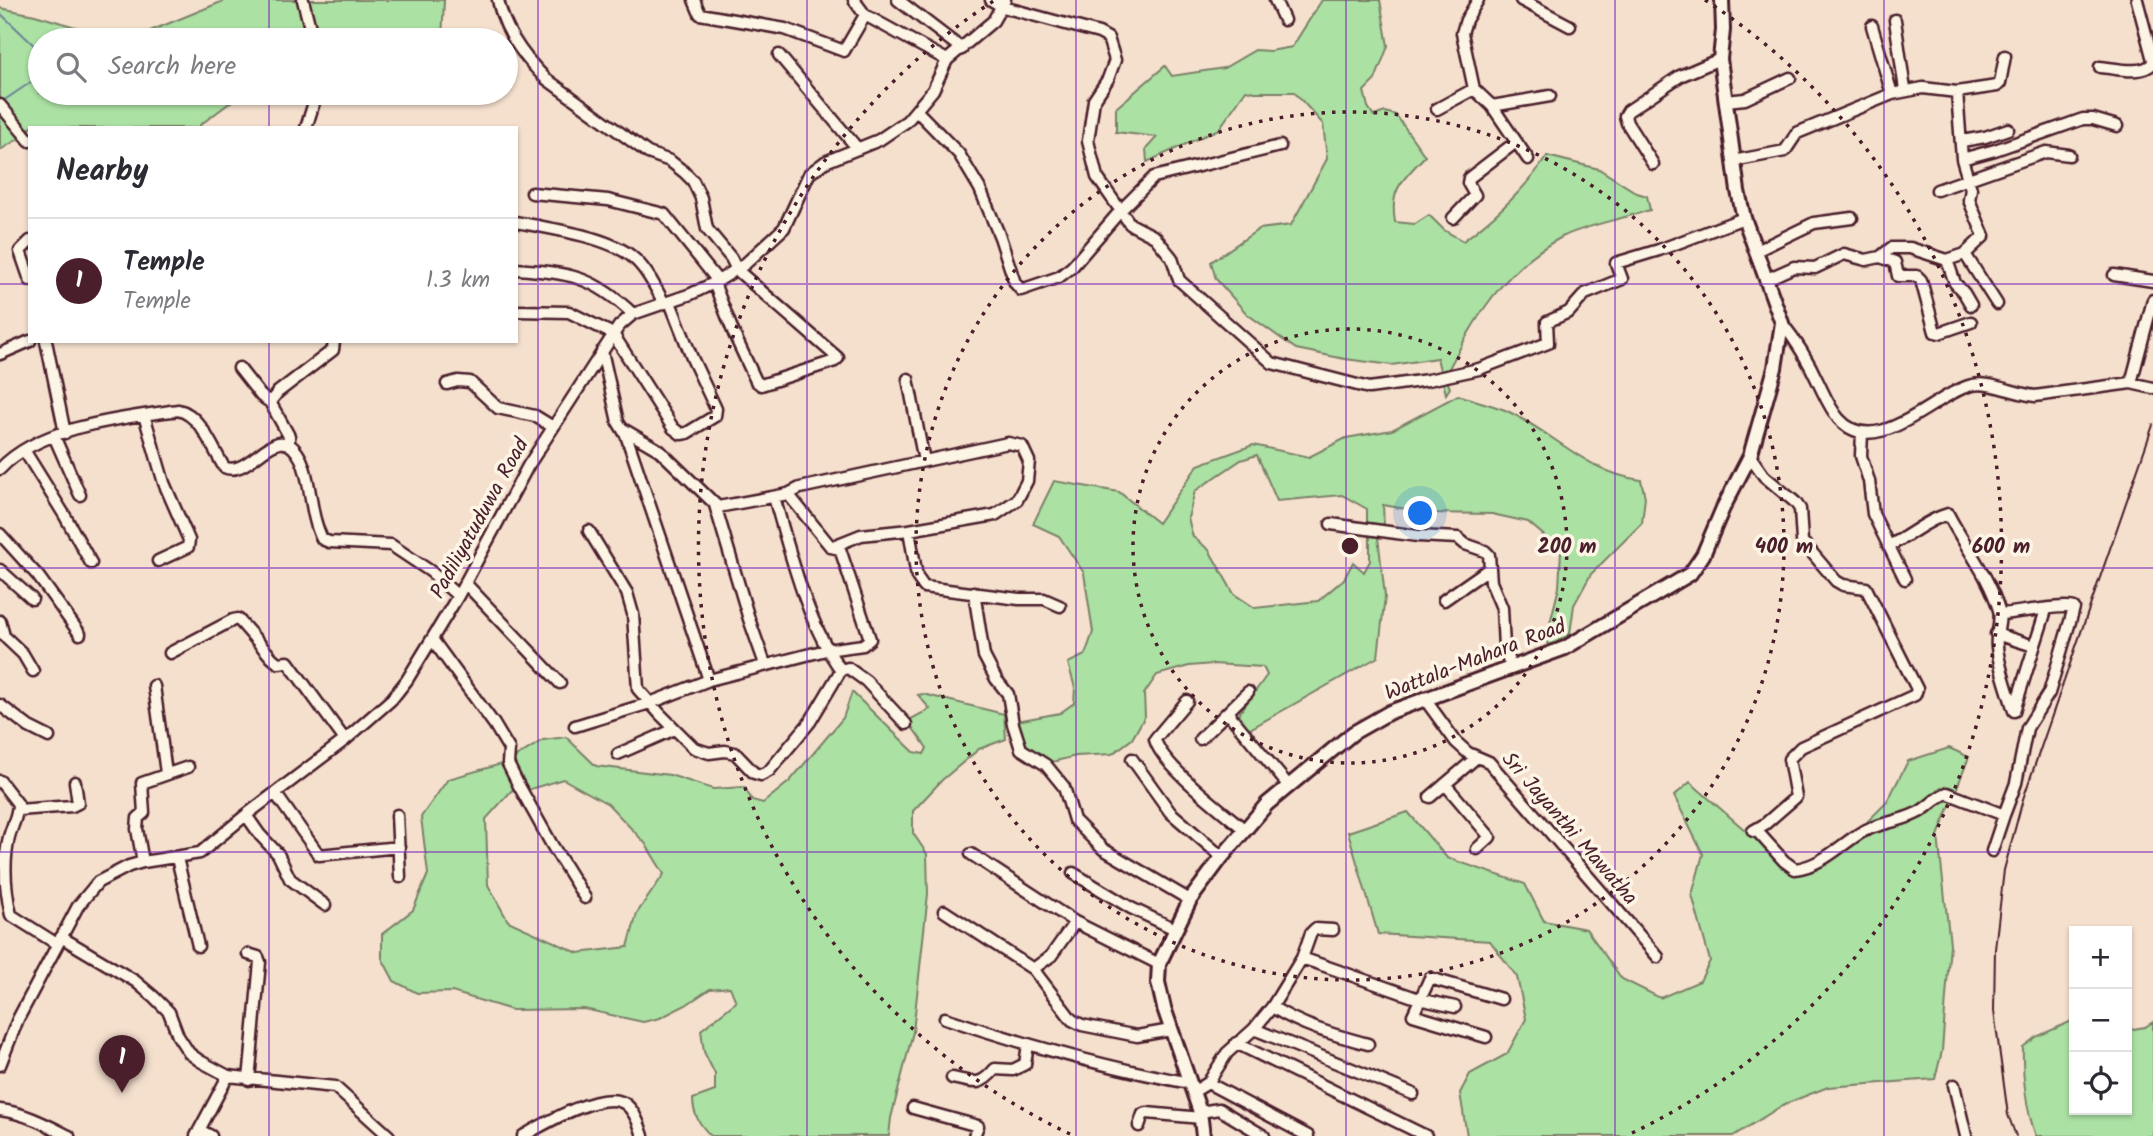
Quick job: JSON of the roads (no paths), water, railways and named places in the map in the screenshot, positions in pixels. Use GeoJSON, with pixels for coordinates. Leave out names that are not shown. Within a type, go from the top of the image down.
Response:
{"type":"FeatureCollection","features":[{"type":"Feature","properties":{"kind":"main road","name":"Wattala-Mahara Road"},"geometry":{"type":"LineString","coordinates":[[1159,964],[1190,900],[1245,830],[1288,785],[1353,733],[1390,712],[1424,698],[1565,648],[1690,575],[1703,555],[1750,456],[1775,368],[1782,323],[1744,218],[1733,161],[1720,59],[1722,0]]}},
{"type":"Feature","properties":{"kind":"main road"},"geometry":{"type":"LineString","coordinates":[[1159,964],[1158,982],[1171,1030],[1192,1087],[1203,1136]]}},
{"type":"Feature","properties":{"kind":"street"},"geometry":{"type":"LineString","coordinates":[[303,0],[310,28]]}},
{"type":"Feature","properties":{"kind":"street"},"geometry":{"type":"LineString","coordinates":[[498,0],[509,28]]}},
{"type":"Feature","properties":{"kind":"street"},"geometry":{"type":"LineString","coordinates":[[694,0],[700,14],[785,29],[844,51],[865,15]]}},
{"type":"Feature","properties":{"kind":"street"},"geometry":{"type":"LineString","coordinates":[[854,0],[865,15],[947,60]]}},
{"type":"Feature","properties":{"kind":"street"},"geometry":{"type":"LineString","coordinates":[[898,0],[962,48]]}},
{"type":"Feature","properties":{"kind":"street"},"geometry":{"type":"LineString","coordinates":[[992,0],[1108,38],[1115,60],[1108,79],[1094,100],[1088,141],[1097,177],[1130,224],[1155,237],[1172,258],[1180,281],[1272,363],[1369,388],[1428,380],[1479,369],[1548,344],[1547,322],[1569,312],[1585,294],[1622,279],[1616,263],[1744,218]]}},
{"type":"Feature","properties":{"kind":"street"},"geometry":{"type":"LineString","coordinates":[[1275,0],[1284,20]]}},
{"type":"Feature","properties":{"kind":"street"},"geometry":{"type":"LineString","coordinates":[[1478,0],[1462,33],[1474,89],[1492,106],[1528,159]]}},
{"type":"Feature","properties":{"kind":"street"},"geometry":{"type":"LineString","coordinates":[[1521,0],[1570,26]]}},
{"type":"Feature","properties":{"kind":"street"},"geometry":{"type":"LineString","coordinates":[[2100,67],[2142,70],[2149,68],[2153,62],[2137,0]]}},
{"type":"Feature","properties":{"kind":"street","name":"Padiliyatuduwa Road"},"geometry":{"type":"LineString","coordinates":[[0,1065],[18,1019],[59,941],[78,906],[98,882],[143,862],[200,853],[345,740],[392,699],[458,596],[528,466],[612,334],[633,314],[667,303],[737,270],[784,228],[809,174],[825,162],[879,140],[907,121],[933,90],[947,60],[993,21],[1004,4]]}},
{"type":"Feature","properties":{"kind":"street"},"geometry":{"type":"LineString","coordinates":[[1895,20],[1905,90]]}},
{"type":"Feature","properties":{"kind":"street"},"geometry":{"type":"LineString","coordinates":[[1872,26],[1892,94]]}},
{"type":"Feature","properties":{"kind":"street"},"geometry":{"type":"LineString","coordinates":[[518,44],[531,64],[545,78],[648,153],[670,161],[684,172],[693,181],[701,198],[707,229],[731,258],[737,270],[838,358],[761,385],[734,334],[716,282],[664,214],[608,200],[533,193]]}},
{"type":"Feature","properties":{"kind":"street"},"geometry":{"type":"LineString","coordinates":[[779,55],[858,149]]}},
{"type":"Feature","properties":{"kind":"street"},"geometry":{"type":"LineString","coordinates":[[1733,161],[1785,151],[1797,134],[1905,90],[1923,88],[1957,93],[1997,86],[2005,57]]}},
{"type":"Feature","properties":{"kind":"street"},"geometry":{"type":"LineString","coordinates":[[1653,164],[1627,123],[1625,116],[1628,111],[1681,76],[1720,59]]}},
{"type":"Feature","properties":{"kind":"street"},"geometry":{"type":"LineString","coordinates":[[1726,101],[1745,99],[1790,78]]}},
{"type":"Feature","properties":{"kind":"street"},"geometry":{"type":"LineString","coordinates":[[1437,109],[1474,89]]}},
{"type":"Feature","properties":{"kind":"street"},"geometry":{"type":"LineString","coordinates":[[1767,279],[1794,267],[1815,268],[1844,254],[1866,260],[1880,257],[1891,248],[1910,248],[1947,260],[1965,254],[1984,236],[1969,200],[1971,189],[1962,159],[1957,93]]}},
{"type":"Feature","properties":{"kind":"street"},"geometry":{"type":"LineString","coordinates":[[1492,106],[1550,96]]}},
{"type":"Feature","properties":{"kind":"street"},"geometry":{"type":"LineString","coordinates":[[0,105],[28,139]]}},
{"type":"Feature","properties":{"kind":"street"},"geometry":{"type":"LineString","coordinates":[[307,126],[313,105]]}},
{"type":"Feature","properties":{"kind":"street"},"geometry":{"type":"LineString","coordinates":[[916,110],[959,154],[980,189],[1015,283],[1021,290],[1059,277],[1072,267],[1121,210],[1154,177],[1280,146]]}},
{"type":"Feature","properties":{"kind":"street"},"geometry":{"type":"LineString","coordinates":[[1962,159],[2082,119],[2093,119],[2117,126]]}},
{"type":"Feature","properties":{"kind":"street"},"geometry":{"type":"LineString","coordinates":[[1962,141],[1985,137],[2008,128]]}},
{"type":"Feature","properties":{"kind":"street"},"geometry":{"type":"LineString","coordinates":[[1453,218],[1475,195],[1468,183],[1469,178],[1516,142]]}},
{"type":"Feature","properties":{"kind":"street"},"geometry":{"type":"LineString","coordinates":[[1937,190],[2046,152],[2069,155]]}},
{"type":"Feature","properties":{"kind":"street"},"geometry":{"type":"LineString","coordinates":[[1756,251],[1814,223],[1852,218]]}},
{"type":"Feature","properties":{"kind":"street"},"geometry":{"type":"LineString","coordinates":[[518,222],[602,241],[630,255],[667,303],[716,409],[715,416],[681,434],[673,428],[612,334],[569,312],[518,311]]}},
{"type":"Feature","properties":{"kind":"street"},"geometry":{"type":"LineString","coordinates":[[28,243],[20,251],[28,274]]}},
{"type":"Feature","properties":{"kind":"street"},"geometry":{"type":"LineString","coordinates":[[1965,254],[1997,304]]}},
{"type":"Feature","properties":{"kind":"street"},"geometry":{"type":"LineString","coordinates":[[1880,257],[1895,262],[1898,276],[1917,276],[1921,280],[1935,332],[1972,322]]}},
{"type":"Feature","properties":{"kind":"street"},"geometry":{"type":"LineString","coordinates":[[1947,260],[1955,283],[1971,305]]}},
{"type":"Feature","properties":{"kind":"street"},"geometry":{"type":"LineString","coordinates":[[518,269],[561,272],[576,276],[598,285],[633,314]]}},
{"type":"Feature","properties":{"kind":"street"},"geometry":{"type":"LineString","coordinates":[[2114,275],[2153,281]]}},
{"type":"Feature","properties":{"kind":"street"},"geometry":{"type":"LineString","coordinates":[[2130,383],[2153,300]]}},
{"type":"Feature","properties":{"kind":"street"},"geometry":{"type":"LineString","coordinates":[[1782,323],[1800,346],[1836,417],[1848,429],[1862,433],[1906,422],[1951,392],[1974,384],[1987,384],[2035,396],[2130,383],[2153,388]]}},
{"type":"Feature","properties":{"kind":"street"},"geometry":{"type":"LineString","coordinates":[[0,354],[28,342]]}},
{"type":"Feature","properties":{"kind":"street"},"geometry":{"type":"LineString","coordinates":[[46,343],[65,433]]}},
{"type":"Feature","properties":{"kind":"street"},"geometry":{"type":"LineString","coordinates":[[270,402],[278,391],[333,350],[334,343]]}},
{"type":"Feature","properties":{"kind":"street"},"geometry":{"type":"LineString","coordinates":[[602,351],[618,422],[623,429],[709,680]]}},
{"type":"Feature","properties":{"kind":"street"},"geometry":{"type":"LineString","coordinates":[[239,368],[261,396],[270,402],[289,436],[289,444]]}},
{"type":"Feature","properties":{"kind":"street"},"geometry":{"type":"LineString","coordinates":[[908,379],[924,461]]}},
{"type":"Feature","properties":{"kind":"street"},"geometry":{"type":"LineString","coordinates":[[447,384],[470,382],[498,408],[535,416],[553,427]]}},
{"type":"Feature","properties":{"kind":"street"},"geometry":{"type":"LineString","coordinates":[[1,465],[24,450],[54,436],[104,422],[178,411],[191,414],[224,467],[229,470],[237,469],[272,445],[283,442],[292,445],[302,461],[315,525],[321,539],[329,542],[391,545],[430,572],[458,596]]}},
{"type":"Feature","properties":{"kind":"street"},"geometry":{"type":"LineString","coordinates":[[144,415],[164,483],[189,540],[188,547],[158,561]]}},
{"type":"Feature","properties":{"kind":"street"},"geometry":{"type":"LineString","coordinates":[[623,429],[659,450],[718,507],[788,494],[800,488],[1008,443],[1022,446],[1029,461],[1027,481],[1017,500],[995,515],[909,530],[861,535],[831,547]]}},
{"type":"Feature","properties":{"kind":"street"},"geometry":{"type":"LineString","coordinates":[[1862,433],[1861,456],[1869,481],[1872,514],[1905,579]]}},
{"type":"Feature","properties":{"kind":"street"},"geometry":{"type":"LineString","coordinates":[[54,436],[80,495]]}},
{"type":"Feature","properties":{"kind":"street"},"geometry":{"type":"LineString","coordinates":[[24,450],[65,516],[90,563]]}},
{"type":"Feature","properties":{"kind":"street"},"geometry":{"type":"LineString","coordinates":[[1750,456],[1764,476],[1800,509],[1802,541],[1836,581],[1866,588],[1917,689],[1914,695],[1801,747],[1789,759],[1796,797],[1754,831],[1795,869],[1817,862],[1863,832],[1918,813],[1935,797],[1947,793],[2004,815]]}},
{"type":"Feature","properties":{"kind":"street"},"geometry":{"type":"LineString","coordinates":[[575,726],[650,703],[709,680],[765,664],[863,645],[870,639],[840,549],[831,547],[788,494]]}},
{"type":"Feature","properties":{"kind":"street"},"geometry":{"type":"LineString","coordinates":[[774,497],[795,566],[827,650],[841,670]]}},
{"type":"Feature","properties":{"kind":"street"},"geometry":{"type":"LineString","coordinates":[[716,505],[765,664]]}},
{"type":"Feature","properties":{"kind":"street"},"geometry":{"type":"LineString","coordinates":[[1888,546],[1934,518],[1948,514],[1961,539],[1987,577],[2001,614],[1996,634],[1997,651],[2014,711],[2046,610]]}},
{"type":"Feature","properties":{"kind":"street"},"geometry":{"type":"LineString","coordinates":[[1331,524],[1418,536],[1458,538],[1465,544],[1485,551],[1489,555],[1491,582],[1502,608],[1504,647],[1511,667]]}},
{"type":"Feature","properties":{"kind":"street"},"geometry":{"type":"LineString","coordinates":[[909,530],[917,577],[924,587],[1019,599],[1044,599],[1060,606]]}},
{"type":"Feature","properties":{"kind":"street"},"geometry":{"type":"LineString","coordinates":[[589,531],[627,593],[633,614],[638,689],[694,748],[709,753],[734,753],[754,773],[761,775],[769,771],[810,722],[841,670],[848,668],[866,681],[906,724]]}},
{"type":"Feature","properties":{"kind":"street"},"geometry":{"type":"LineString","coordinates":[[0,534],[38,576],[80,634]]}},
{"type":"Feature","properties":{"kind":"street"},"geometry":{"type":"LineString","coordinates":[[1444,600],[1490,568]]}},
{"type":"Feature","properties":{"kind":"street"},"geometry":{"type":"LineString","coordinates":[[0,570],[32,599]]}},
{"type":"Feature","properties":{"kind":"street"},"geometry":{"type":"LineString","coordinates":[[465,583],[560,683]]}},
{"type":"Feature","properties":{"kind":"street"},"geometry":{"type":"LineString","coordinates":[[974,592],[984,656],[996,679],[1008,694],[1013,724],[1021,748],[1046,765],[1064,787],[1073,820],[1103,849],[1190,900]]}},
{"type":"Feature","properties":{"kind":"street"},"geometry":{"type":"LineString","coordinates":[[1992,851],[2016,783],[2027,728],[2049,693],[2074,608],[2068,605],[2001,614]]}},
{"type":"Feature","properties":{"kind":"street"},"geometry":{"type":"LineString","coordinates":[[170,653],[238,619],[272,658],[278,663],[288,662],[345,740]]}},
{"type":"Feature","properties":{"kind":"street"},"geometry":{"type":"LineString","coordinates":[[0,621],[4,636],[23,654],[33,671]]}},
{"type":"Feature","properties":{"kind":"street"},"geometry":{"type":"LineString","coordinates":[[1996,634],[2034,646]]}},
{"type":"Feature","properties":{"kind":"street"},"geometry":{"type":"LineString","coordinates":[[432,639],[509,749],[508,764],[518,785],[585,898]]}},
{"type":"Feature","properties":{"kind":"street"},"geometry":{"type":"LineString","coordinates":[[154,686],[166,773]]}},
{"type":"Feature","properties":{"kind":"street"},"geometry":{"type":"LineString","coordinates":[[1200,739],[1248,692]]}},
{"type":"Feature","properties":{"kind":"street","name":"Sri Jayanthi Mawatha"},"geometry":{"type":"LineString","coordinates":[[1424,698],[1456,742],[1468,753],[1489,762],[1658,957]]}},
{"type":"Feature","properties":{"kind":"street"},"geometry":{"type":"LineString","coordinates":[[1187,701],[1155,740],[1156,745],[1175,769],[1245,830]]}},
{"type":"Feature","properties":{"kind":"street"},"geometry":{"type":"LineString","coordinates":[[0,705],[29,727],[49,737]]}},
{"type":"Feature","properties":{"kind":"street"},"geometry":{"type":"LineString","coordinates":[[1228,713],[1288,785]]}},
{"type":"Feature","properties":{"kind":"street"},"geometry":{"type":"LineString","coordinates":[[618,754],[675,729]]}},
{"type":"Feature","properties":{"kind":"street"},"geometry":{"type":"LineString","coordinates":[[1430,797],[1477,757]]}},
{"type":"Feature","properties":{"kind":"street"},"geometry":{"type":"LineString","coordinates":[[1132,759],[1170,812],[1223,857]]}},
{"type":"Feature","properties":{"kind":"street"},"geometry":{"type":"LineString","coordinates":[[143,862],[137,829],[138,818],[144,813],[142,783],[188,767]]}},
{"type":"Feature","properties":{"kind":"street"},"geometry":{"type":"LineString","coordinates":[[0,781],[19,804],[9,839],[3,893],[5,909],[11,915],[135,981],[169,1012],[178,1036],[189,1053],[228,1076],[335,1087],[389,1136]]}},
{"type":"Feature","properties":{"kind":"street"},"geometry":{"type":"LineString","coordinates":[[18,810],[72,806],[78,803],[75,782]]}},
{"type":"Feature","properties":{"kind":"street"},"geometry":{"type":"LineString","coordinates":[[1445,785],[1490,837],[1477,849]]}},
{"type":"Feature","properties":{"kind":"street"},"geometry":{"type":"LineString","coordinates":[[275,793],[319,855],[399,847]]}},
{"type":"Feature","properties":{"kind":"street"},"geometry":{"type":"LineString","coordinates":[[397,814],[400,877]]}},
{"type":"Feature","properties":{"kind":"street"},"geometry":{"type":"LineString","coordinates":[[246,815],[278,854],[290,879],[325,905]]}},
{"type":"Feature","properties":{"kind":"street"},"geometry":{"type":"LineString","coordinates":[[971,854],[1076,922],[1159,964]]}},
{"type":"Feature","properties":{"kind":"street"},"geometry":{"type":"LineString","coordinates":[[177,858],[198,946]]}},
{"type":"Feature","properties":{"kind":"street"},"geometry":{"type":"LineString","coordinates":[[1073,873],[1131,908],[1175,929]]}},
{"type":"Feature","properties":{"kind":"street"},"geometry":{"type":"LineString","coordinates":[[944,911],[1033,970],[1072,1020],[1082,1025],[1138,1036],[1171,1030]]}},
{"type":"Feature","properties":{"kind":"street"},"geometry":{"type":"LineString","coordinates":[[1033,970],[1051,956],[1076,922]]}},
{"type":"Feature","properties":{"kind":"street"},"geometry":{"type":"LineString","coordinates":[[1209,1083],[1227,1053],[1254,1029],[1272,1007],[1301,958],[1311,933],[1315,929],[1333,930]]}},
{"type":"Feature","properties":{"kind":"street"},"geometry":{"type":"LineString","coordinates":[[248,954],[258,957],[260,962],[249,1080]]}},
{"type":"Feature","properties":{"kind":"street"},"geometry":{"type":"LineString","coordinates":[[1301,958],[1419,999],[1455,1007]]}},
{"type":"Feature","properties":{"kind":"street"},"geometry":{"type":"LineString","coordinates":[[1486,1037],[1413,1015],[1419,999],[1430,978],[1501,999]]}},
{"type":"Feature","properties":{"kind":"street"},"geometry":{"type":"LineString","coordinates":[[1272,1007],[1296,1021],[1327,1033],[1368,1044]]}},
{"type":"Feature","properties":{"kind":"street"},"geometry":{"type":"LineString","coordinates":[[945,1018],[1028,1045],[1137,1074],[1192,1087],[1209,1083],[1308,1136]]}},
{"type":"Feature","properties":{"kind":"street"},"geometry":{"type":"LineString","coordinates":[[1254,1029],[1413,1094]]}},
{"type":"Feature","properties":{"kind":"street"},"geometry":{"type":"LineString","coordinates":[[1236,1043],[1426,1136]]}},
{"type":"Feature","properties":{"kind":"street"},"geometry":{"type":"LineString","coordinates":[[952,1078],[980,1083],[995,1069],[1013,1070],[1025,1065],[1028,1045]]}},
{"type":"Feature","properties":{"kind":"street"},"geometry":{"type":"LineString","coordinates":[[211,1136],[198,1133],[228,1076]]}},
{"type":"Feature","properties":{"kind":"street"},"geometry":{"type":"LineString","coordinates":[[1954,1085],[1966,1136]]}},
{"type":"Feature","properties":{"kind":"street"},"geometry":{"type":"LineString","coordinates":[[523,1136],[561,1114],[593,1103],[615,1100],[629,1107],[643,1136]]}},
{"type":"Feature","properties":{"kind":"street"},"geometry":{"type":"LineString","coordinates":[[914,1108],[978,1126],[974,1136]]}},
{"type":"Feature","properties":{"kind":"street"},"geometry":{"type":"LineString","coordinates":[[1139,1126],[1143,1114],[1147,1113],[1200,1115],[1219,1109],[1264,1136]]}},
{"type":"Feature","properties":{"kind":"street"},"geometry":{"type":"LineString","coordinates":[[0,1110],[39,1121],[69,1136]]}},
{"type":"Feature","properties":{"kind":"waterway"},"geometry":{"type":"LineString","coordinates":[[0,13],[28,40]]}},
{"type":"Feature","properties":{"kind":"waterway"},"geometry":{"type":"LineString","coordinates":[[3,101],[28,84]]}},
{"type":"Feature","properties":{"kind":"railway"},"geometry":{"type":"LineString","coordinates":[[2016,1136],[2008,1115],[1994,1011],[1995,949],[2004,870],[2023,799],[2153,425]]}},
{"type":"Feature","properties":{"kind":"place","name":"Temple"},"geometry":{"type":"Point","coordinates":[122,1093]}}]}
